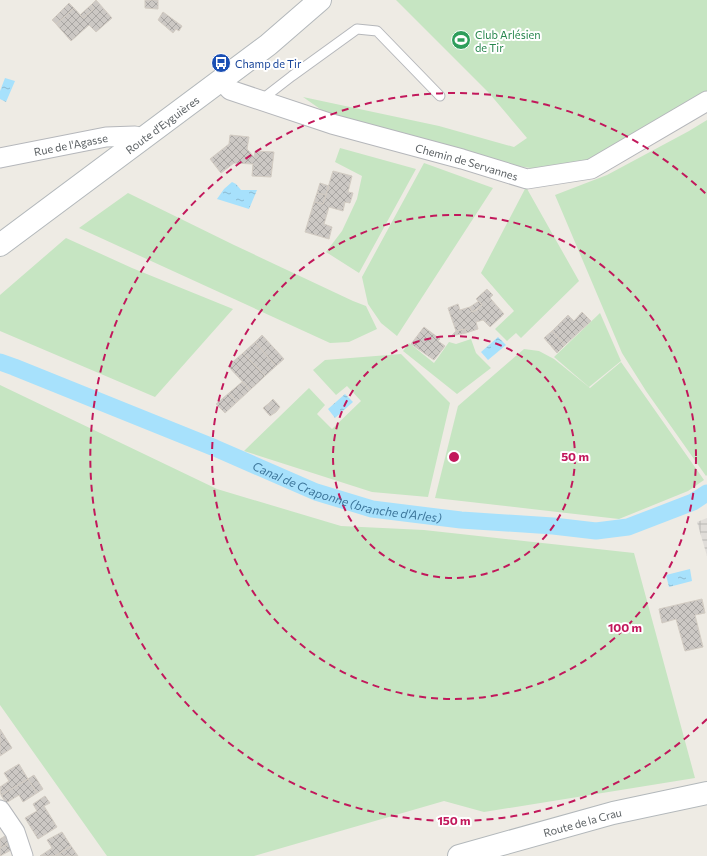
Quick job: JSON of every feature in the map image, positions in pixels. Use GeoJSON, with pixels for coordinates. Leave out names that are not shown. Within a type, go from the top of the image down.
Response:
{"type":"FeatureCollection","features":[{"type":"Feature","properties":{"kind":"main road","name":"Route d'Eyguières"},"geometry":{"type":"LineString","coordinates":[[0,245],[268,45],[320,0]]}},
{"type":"Feature","properties":{"kind":"main road","name":"Route de la Crau"},"geometry":{"type":"LineString","coordinates":[[459,856],[613,813],[707,793]]}},
{"type":"Feature","properties":{"kind":"street","name":"Chemin de Servannes"},"geometry":{"type":"LineString","coordinates":[[221,80],[230,90],[332,124],[462,159],[527,179],[591,169],[707,101]]}},
{"type":"Feature","properties":{"kind":"street","name":"Rue de l'Agasse"},"geometry":{"type":"LineString","coordinates":[[0,158],[106,137],[135,136],[142,138]]}},
{"type":"Feature","properties":{"kind":"street"},"geometry":{"type":"LineString","coordinates":[[0,810],[15,832],[23,856]]}},
{"type":"Feature","properties":{"kind":"lane"},"geometry":{"type":"LineString","coordinates":[[261,100],[358,29],[376,31],[440,96]]}},
{"type":"Feature","properties":{"kind":"shaded area"},"geometry":{"type":"Polygon","coordinates":[[[707,518],[707,556],[697,522],[707,518]]]}},
{"type":"Feature","properties":{"kind":"green space"},"geometry":{"type":"Polygon","coordinates":[[[396,0],[707,0],[707,91],[628,140],[585,163],[536,169],[500,163],[333,118],[303,97],[439,126],[514,147],[527,138],[489,93],[396,0]]]}},
{"type":"Feature","properties":{"kind":"green space"},"geometry":{"type":"Polygon","coordinates":[[[707,120],[706,476],[646,391],[622,353],[555,195],[607,175],[707,120]]]}},
{"type":"Feature","properties":{"kind":"green space"},"geometry":{"type":"Polygon","coordinates":[[[340,148],[416,169],[359,273],[326,252],[342,231],[357,199],[362,176],[335,162],[340,148]]]}},
{"type":"Feature","properties":{"kind":"green space"},"geometry":{"type":"Polygon","coordinates":[[[424,163],[493,188],[397,336],[381,323],[368,304],[362,277],[424,163]]]}},
{"type":"Feature","properties":{"kind":"green space"},"geometry":{"type":"Polygon","coordinates":[[[526,187],[579,281],[521,338],[516,333],[507,341],[495,329],[514,311],[481,273],[526,187]]]}},
{"type":"Feature","properties":{"kind":"green space"},"geometry":{"type":"Polygon","coordinates":[[[128,193],[234,245],[366,306],[377,329],[349,342],[330,343],[79,228],[128,193]]]}},
{"type":"Feature","properties":{"kind":"green space"},"geometry":{"type":"Polygon","coordinates":[[[66,238],[132,268],[233,309],[155,397],[0,331],[0,295],[66,238]]]}},
{"type":"Feature","properties":{"kind":"green space"},"geometry":{"type":"Polygon","coordinates":[[[600,313],[621,361],[589,387],[554,357],[600,313]]]}},
{"type":"Feature","properties":{"kind":"green space"},"geometry":{"type":"Polygon","coordinates":[[[471,339],[476,353],[491,368],[457,394],[403,351],[409,343],[434,363],[449,342],[456,344],[471,339]]]}},
{"type":"Feature","properties":{"kind":"green space"},"geometry":{"type":"Polygon","coordinates":[[[524,349],[539,351],[554,359],[590,388],[621,362],[704,480],[688,491],[619,519],[435,498],[458,406],[524,349]]]}},
{"type":"Feature","properties":{"kind":"green space"},"geometry":{"type":"Polygon","coordinates":[[[401,354],[450,403],[428,497],[372,492],[244,451],[309,388],[325,405],[317,414],[332,429],[361,401],[347,386],[336,395],[313,370],[325,360],[401,354]]]}},
{"type":"Feature","properties":{"kind":"green space"},"geometry":{"type":"Polygon","coordinates":[[[0,385],[217,489],[341,526],[424,530],[634,553],[695,778],[484,812],[444,801],[254,856],[107,856],[0,705],[0,385]]]}},
{"type":"Feature","properties":{"kind":"water"},"geometry":{"type":"Polygon","coordinates":[[[5,78],[15,81],[6,102],[0,99],[0,91],[5,78]]]}},
{"type":"Feature","properties":{"kind":"water"},"geometry":{"type":"Polygon","coordinates":[[[232,182],[241,190],[257,190],[249,209],[217,199],[224,189],[232,182]]]}},
{"type":"Feature","properties":{"kind":"water"},"geometry":{"type":"Polygon","coordinates":[[[498,337],[506,345],[488,360],[481,352],[498,337]]]}},
{"type":"Feature","properties":{"kind":"water"},"geometry":{"type":"Polygon","coordinates":[[[345,394],[353,402],[335,418],[328,409],[345,394]]]}},
{"type":"Feature","properties":{"kind":"water"},"geometry":{"type":"Polygon","coordinates":[[[690,569],[692,581],[669,587],[666,575],[690,569]]]}},
{"type":"Feature","properties":{"kind":"building"},"geometry":{"type":"Polygon","coordinates":[[[96,0],[112,18],[96,32],[89,25],[71,41],[56,24],[74,8],[83,18],[94,9],[91,5],[96,0]]]}},
{"type":"Feature","properties":{"kind":"building"},"geometry":{"type":"Polygon","coordinates":[[[145,0],[158,0],[158,9],[145,8],[145,0]]]}},
{"type":"Feature","properties":{"kind":"building"},"geometry":{"type":"Polygon","coordinates":[[[69,3],[74,8],[56,24],[52,20],[69,3]]]}},
{"type":"Feature","properties":{"kind":"building"},"geometry":{"type":"Polygon","coordinates":[[[91,5],[94,9],[83,18],[80,15],[91,5]]]}},
{"type":"Feature","properties":{"kind":"building"},"geometry":{"type":"Polygon","coordinates":[[[163,12],[182,26],[179,31],[176,29],[173,33],[158,20],[163,12]]]}},
{"type":"Feature","properties":{"kind":"building"},"geometry":{"type":"Polygon","coordinates":[[[230,135],[249,137],[247,149],[254,157],[255,151],[274,152],[271,177],[252,176],[253,164],[234,163],[221,173],[210,159],[229,144],[230,135]]]}},
{"type":"Feature","properties":{"kind":"building"},"geometry":{"type":"Polygon","coordinates":[[[333,171],[352,176],[348,192],[353,193],[350,203],[345,202],[343,211],[329,207],[324,224],[332,227],[329,239],[305,232],[314,202],[323,204],[333,171]]]}},
{"type":"Feature","properties":{"kind":"building"},"geometry":{"type":"Polygon","coordinates":[[[320,183],[329,186],[326,195],[317,193],[320,183]]]}},
{"type":"Feature","properties":{"kind":"building"},"geometry":{"type":"Polygon","coordinates":[[[317,193],[326,195],[323,204],[314,202],[317,193]]]}},
{"type":"Feature","properties":{"kind":"building"},"geometry":{"type":"Polygon","coordinates":[[[487,289],[493,295],[490,298],[504,314],[490,327],[483,320],[476,322],[478,329],[466,333],[465,329],[456,331],[448,308],[458,304],[460,310],[470,307],[472,312],[477,310],[482,305],[476,299],[487,289]]]}},
{"type":"Feature","properties":{"kind":"building"},"geometry":{"type":"Polygon","coordinates":[[[479,301],[482,305],[472,312],[470,307],[479,301]]]}},
{"type":"Feature","properties":{"kind":"building"},"geometry":{"type":"Polygon","coordinates":[[[582,312],[591,321],[565,345],[552,331],[568,315],[574,321],[582,312]]]}},
{"type":"Feature","properties":{"kind":"building"},"geometry":{"type":"Polygon","coordinates":[[[424,327],[440,339],[438,341],[445,346],[434,360],[411,344],[424,327]]]}},
{"type":"Feature","properties":{"kind":"building"},"geometry":{"type":"Polygon","coordinates":[[[465,329],[466,333],[451,336],[456,331],[465,329]]]}},
{"type":"Feature","properties":{"kind":"building"},"geometry":{"type":"Polygon","coordinates":[[[552,331],[565,345],[557,353],[544,338],[552,331]]]}},
{"type":"Feature","properties":{"kind":"building"},"geometry":{"type":"Polygon","coordinates":[[[262,335],[284,359],[276,366],[255,342],[262,335]]]}},
{"type":"Feature","properties":{"kind":"building"},"geometry":{"type":"Polygon","coordinates":[[[255,342],[276,366],[265,376],[243,353],[255,342]]]}},
{"type":"Feature","properties":{"kind":"building"},"geometry":{"type":"Polygon","coordinates":[[[243,353],[265,376],[250,390],[228,366],[243,353]]]}},
{"type":"Feature","properties":{"kind":"building"},"geometry":{"type":"Polygon","coordinates":[[[242,382],[250,390],[237,402],[229,393],[242,382]]]}},
{"type":"Feature","properties":{"kind":"building"},"geometry":{"type":"Polygon","coordinates":[[[229,393],[237,402],[225,413],[216,404],[229,393]]]}},
{"type":"Feature","properties":{"kind":"building"},"geometry":{"type":"Polygon","coordinates":[[[273,399],[280,407],[276,412],[268,404],[273,399]]]}},
{"type":"Feature","properties":{"kind":"building"},"geometry":{"type":"Polygon","coordinates":[[[268,404],[276,412],[270,416],[263,408],[268,404]]]}},
{"type":"Feature","properties":{"kind":"building"},"geometry":{"type":"Polygon","coordinates":[[[702,599],[705,613],[695,615],[703,647],[685,651],[676,619],[662,623],[659,609],[702,599]]]}},
{"type":"Feature","properties":{"kind":"building"},"geometry":{"type":"Polygon","coordinates":[[[0,729],[12,748],[0,756],[0,729]]]}},
{"type":"Feature","properties":{"kind":"building"},"geometry":{"type":"Polygon","coordinates":[[[19,764],[28,779],[1,795],[0,787],[9,781],[4,773],[19,764]]]}},
{"type":"Feature","properties":{"kind":"building"},"geometry":{"type":"Polygon","coordinates":[[[34,775],[43,789],[37,793],[28,779],[34,775]]]}},
{"type":"Feature","properties":{"kind":"building"},"geometry":{"type":"Polygon","coordinates":[[[28,779],[37,793],[23,802],[19,795],[6,803],[1,795],[28,779]]]}},
{"type":"Feature","properties":{"kind":"building"},"geometry":{"type":"Polygon","coordinates":[[[45,796],[50,803],[44,806],[57,827],[38,839],[25,818],[37,811],[33,804],[45,796]]]}},
{"type":"Feature","properties":{"kind":"building"},"geometry":{"type":"Polygon","coordinates":[[[62,832],[71,846],[55,856],[40,856],[52,848],[47,840],[62,832]]]}},
{"type":"Feature","properties":{"kind":"building"},"geometry":{"type":"Polygon","coordinates":[[[5,836],[9,843],[0,848],[0,839],[5,836]]]}},
{"type":"Feature","properties":{"kind":"building"},"geometry":{"type":"Polygon","coordinates":[[[9,843],[13,849],[0,856],[0,848],[9,843]]]}},
{"type":"Feature","properties":{"kind":"building"},"geometry":{"type":"Polygon","coordinates":[[[71,846],[78,856],[55,856],[71,846]]]}},
{"type":"Feature","properties":{"kind":"waterway","name":"Canal de Craponne (branche d'Arles)"},"geometry":{"type":"LineString","coordinates":[[0,362],[215,448],[316,492],[372,509],[461,520],[553,526],[596,531],[628,527],[693,502],[707,493]]}},
{"type":"Feature","properties":{"kind":"place","name":"Club Arlésien de Tir"},"geometry":{"type":"Point","coordinates":[461,40]}},
{"type":"Feature","properties":{"kind":"place","name":"Champ de Tir"},"geometry":{"type":"Point","coordinates":[221,63]}}]}
